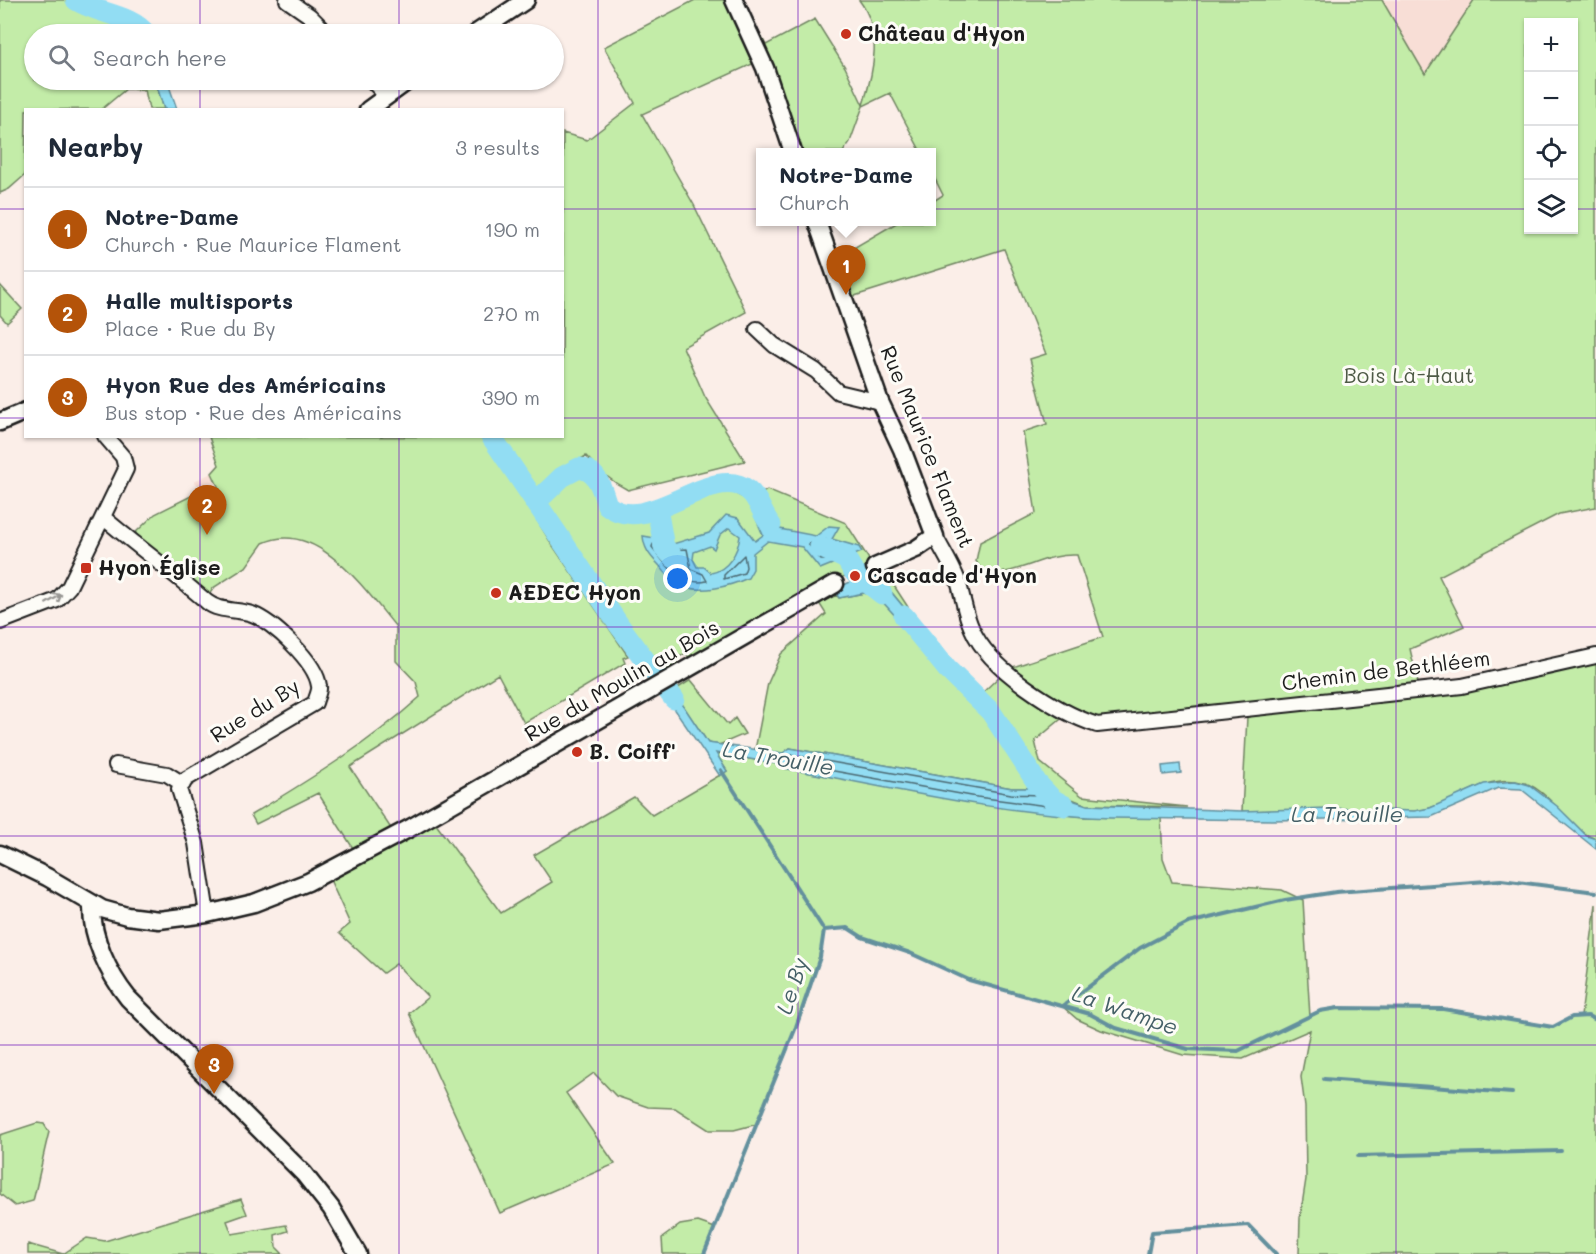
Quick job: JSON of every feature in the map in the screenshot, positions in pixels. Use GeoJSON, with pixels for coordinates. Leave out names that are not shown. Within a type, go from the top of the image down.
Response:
{"type":"FeatureCollection","features":[{"type":"Feature","properties":{"kind":"street"},"geometry":{"type":"LineString","coordinates":[[287,0],[318,24]]}},
{"type":"Feature","properties":{"kind":"street"},"geometry":{"type":"LineString","coordinates":[[491,24],[526,0]]}},
{"type":"Feature","properties":{"kind":"street"},"geometry":{"type":"LineString","coordinates":[[734,0],[761,59],[791,148]]}},
{"type":"Feature","properties":{"kind":"street"},"geometry":{"type":"LineString","coordinates":[[381,90],[386,95]]}},
{"type":"Feature","properties":{"kind":"street"},"geometry":{"type":"LineString","coordinates":[[370,108],[394,90]]}},
{"type":"Feature","properties":{"kind":"street","name":"Rue Maurice Flament"},"geometry":{"type":"LineString","coordinates":[[818,226],[880,402],[902,449],[935,536],[956,578],[971,628],[979,643],[1030,691],[1067,714],[1097,725],[1180,717]]}},
{"type":"Feature","properties":{"kind":"street"},"geometry":{"type":"LineString","coordinates":[[757,329],[774,345],[816,371],[833,394],[880,402]]}},
{"type":"Feature","properties":{"kind":"street"},"geometry":{"type":"LineString","coordinates":[[0,422],[24,412]]}},
{"type":"Feature","properties":{"kind":"street"},"geometry":{"type":"LineString","coordinates":[[0,622],[57,600],[63,594],[124,478],[126,469],[123,456],[107,438]]}},
{"type":"Feature","properties":{"kind":"street","name":"Rue du By"},"geometry":{"type":"LineString","coordinates":[[104,518],[208,603],[254,615],[273,627],[289,640],[315,673],[320,687],[315,703],[262,737],[224,755],[186,778],[183,784]]}},
{"type":"Feature","properties":{"kind":"street"},"geometry":{"type":"LineString","coordinates":[[875,567],[916,549],[935,536]]}},
{"type":"Feature","properties":{"kind":"street","name":"Rue du Moulin au Bois"},"geometry":{"type":"LineString","coordinates":[[0,854],[47,877],[92,905],[127,916],[159,920],[207,914],[254,903],[308,882],[430,816],[835,584]]}},
{"type":"Feature","properties":{"kind":"street","name":"Chemin de Bethléem"},"geometry":{"type":"LineString","coordinates":[[1180,717],[1462,686],[1596,656]]}},
{"type":"Feature","properties":{"kind":"street"},"geometry":{"type":"LineString","coordinates":[[116,764],[167,774],[183,784],[179,789],[181,803],[196,843],[207,914]]}},
{"type":"Feature","properties":{"kind":"street"},"geometry":{"type":"LineString","coordinates":[[92,905],[98,937],[115,981],[128,998],[304,1174],[331,1208],[358,1254]]}},
{"type":"Feature","properties":{"kind":"shaded area"},"geometry":{"type":"Polygon","coordinates":[[[1382,0],[1474,0],[1425,75],[1382,0]]]}},
{"type":"Feature","properties":{"kind":"shaded area"},"geometry":{"type":"Polygon","coordinates":[[[212,473],[222,495],[211,501],[194,481],[212,473]]]}},
{"type":"Feature","properties":{"kind":"green space"},"geometry":{"type":"Polygon","coordinates":[[[0,0],[65,0],[89,15],[115,24],[24,24],[24,90],[125,90],[103,108],[24,108],[24,176],[9,189],[0,193],[0,0]]]}},
{"type":"Feature","properties":{"kind":"green space","name":"Bois Là-Haut"},"geometry":{"type":"Polygon","coordinates":[[[695,0],[742,0],[766,45],[815,19],[845,67],[863,105],[873,65],[874,38],[867,12],[859,0],[1382,0],[1425,74],[1474,0],[1596,0],[1596,507],[1559,514],[1439,576],[1464,626],[1410,649],[1418,683],[1204,710],[1104,718],[1081,715],[1010,668],[1103,637],[1077,555],[1065,555],[1019,569],[995,573],[983,573],[976,561],[980,542],[1036,513],[1023,432],[1047,424],[1030,359],[1046,354],[1004,249],[845,299],[831,261],[891,226],[936,226],[936,199],[943,195],[936,181],[936,148],[919,148],[890,93],[863,106],[846,148],[792,148],[761,60],[642,114],[694,205],[746,312],[683,347],[705,397],[745,461],[628,490],[606,475],[586,456],[558,472],[536,495],[514,483],[551,543],[628,656],[623,658],[625,663],[524,723],[498,674],[350,767],[396,836],[430,816],[501,913],[552,882],[534,855],[634,797],[652,815],[727,771],[715,753],[976,803],[1085,817],[1161,818],[1163,858],[1172,882],[1282,890],[1303,900],[1310,1017],[1320,1011],[1338,1008],[1443,1009],[1552,1027],[1572,1017],[1581,1016],[1596,904],[1596,1254],[1299,1254],[1300,1218],[1306,1179],[1305,1107],[1301,1077],[1310,1030],[1243,1059],[1183,1055],[1101,1030],[1077,1019],[1063,1007],[969,980],[910,953],[862,937],[848,928],[824,930],[805,1004],[757,1124],[734,1130],[709,1130],[675,1108],[648,1107],[616,1096],[594,1073],[566,1093],[615,1164],[500,1213],[409,1013],[428,997],[396,964],[383,973],[339,933],[350,924],[327,873],[358,856],[318,793],[256,824],[251,815],[360,745],[420,697],[416,682],[396,661],[396,627],[355,578],[338,562],[321,549],[302,541],[283,538],[263,543],[246,567],[213,588],[205,599],[135,533],[155,514],[201,491],[203,494],[206,493],[211,501],[222,495],[212,473],[219,465],[209,438],[564,438],[564,133],[587,140],[635,103],[604,47],[695,0]]]}},
{"type":"Feature","properties":{"kind":"green space"},"geometry":{"type":"Polygon","coordinates":[[[145,90],[158,90],[164,108],[149,108],[145,90]]]}},
{"type":"Feature","properties":{"kind":"green space"},"geometry":{"type":"Polygon","coordinates":[[[0,285],[22,309],[7,323],[0,315],[0,285]]]}},
{"type":"Feature","properties":{"kind":"green space"},"geometry":{"type":"Polygon","coordinates":[[[576,473],[585,473],[594,481],[602,506],[628,521],[713,491],[734,493],[749,501],[767,490],[846,523],[872,564],[834,581],[814,586],[691,661],[686,653],[675,659],[680,668],[660,674],[544,501],[576,473]]]}},
{"type":"Feature","properties":{"kind":"green space"},"geometry":{"type":"Polygon","coordinates":[[[883,569],[925,633],[883,582],[877,570],[883,569]]]}},
{"type":"Feature","properties":{"kind":"green space"},"geometry":{"type":"Polygon","coordinates":[[[865,593],[879,598],[889,607],[992,720],[1006,738],[1018,767],[1036,788],[1012,788],[790,748],[783,753],[755,750],[768,683],[781,654],[826,614],[819,603],[837,595],[839,598],[865,593]]]}},
{"type":"Feature","properties":{"kind":"green space"},"geometry":{"type":"Polygon","coordinates":[[[1596,660],[1596,839],[1585,834],[1539,790],[1516,781],[1490,783],[1441,804],[1416,811],[1334,809],[1242,811],[1247,717],[1596,660]]]}},
{"type":"Feature","properties":{"kind":"green space"},"geometry":{"type":"Polygon","coordinates":[[[1002,674],[1040,706],[1061,719],[1035,741],[1040,762],[1082,796],[1187,807],[1087,805],[1057,793],[1033,770],[981,694],[1002,674]]]}},
{"type":"Feature","properties":{"kind":"green space"},"geometry":{"type":"Polygon","coordinates":[[[691,680],[728,725],[735,718],[745,734],[719,745],[708,743],[673,691],[691,680]]]}},
{"type":"Feature","properties":{"kind":"green space"},"geometry":{"type":"Polygon","coordinates":[[[37,1123],[44,1124],[49,1132],[33,1201],[15,1206],[0,1194],[0,1135],[37,1123]]]}},
{"type":"Feature","properties":{"kind":"green space"},"geometry":{"type":"Polygon","coordinates":[[[241,1199],[247,1214],[227,1221],[232,1234],[286,1225],[288,1231],[275,1235],[276,1247],[283,1254],[63,1254],[87,1238],[105,1241],[241,1199]]]}},
{"type":"Feature","properties":{"kind":"green space"},"geometry":{"type":"Polygon","coordinates":[[[698,1222],[715,1228],[704,1254],[663,1254],[662,1238],[680,1225],[698,1222]]]}},
{"type":"Feature","properties":{"kind":"green space"},"geometry":{"type":"Polygon","coordinates":[[[28,1244],[63,1254],[28,1254],[28,1244]]]}},
{"type":"Feature","properties":{"kind":"water"},"geometry":{"type":"Polygon","coordinates":[[[98,4],[143,24],[112,24],[89,15],[98,4]]]}},
{"type":"Feature","properties":{"kind":"water"},"geometry":{"type":"Polygon","coordinates":[[[158,90],[170,90],[177,108],[164,108],[158,90]]]}},
{"type":"Feature","properties":{"kind":"water"},"geometry":{"type":"Polygon","coordinates":[[[760,499],[780,529],[816,536],[829,526],[839,527],[832,539],[859,547],[862,552],[820,569],[802,547],[768,541],[753,553],[753,569],[748,578],[725,586],[699,589],[683,586],[672,579],[652,558],[646,548],[643,536],[655,538],[658,532],[665,535],[673,544],[709,533],[726,515],[738,518],[755,541],[763,535],[750,505],[760,499]],[[729,528],[720,535],[714,549],[710,546],[694,552],[693,559],[697,567],[704,567],[711,573],[722,568],[734,554],[740,536],[729,528]]]}},
{"type":"Feature","properties":{"kind":"water"},"geometry":{"type":"Polygon","coordinates":[[[877,570],[883,582],[925,633],[919,642],[879,598],[864,593],[839,598],[837,595],[839,593],[837,588],[877,570]]]}},
{"type":"Feature","properties":{"kind":"water"},"geometry":{"type":"Polygon","coordinates":[[[667,681],[708,743],[783,753],[790,748],[1012,788],[1036,788],[1087,805],[1242,811],[1327,808],[1414,811],[1430,808],[1484,784],[1515,781],[1529,785],[1557,806],[1587,836],[1596,839],[1596,849],[1521,789],[1498,788],[1431,817],[1273,820],[1110,818],[1029,812],[987,806],[783,768],[783,765],[716,753],[727,771],[720,776],[659,686],[667,681]]]}},
{"type":"Feature","properties":{"kind":"water"},"geometry":{"type":"Polygon","coordinates":[[[1180,764],[1181,773],[1163,775],[1162,766],[1180,764]]]}},
{"type":"Feature","properties":{"kind":"waterway","name":"La Trouille"},"geometry":{"type":"LineString","coordinates":[[76,0],[135,24]]}},
{"type":"Feature","properties":{"kind":"waterway","name":"La Trouille"},"geometry":{"type":"LineString","coordinates":[[492,438],[619,625],[674,699]]}},
{"type":"Feature","properties":{"kind":"waterway","name":"La Trouille"},"geometry":{"type":"LineString","coordinates":[[535,503],[562,477],[579,468],[595,477],[607,505],[623,513],[641,513],[660,508],[716,485],[733,484],[752,493],[771,525]]}},
{"type":"Feature","properties":{"kind":"waterway","name":"La Trouille"},"geometry":{"type":"LineString","coordinates":[[657,508],[664,547],[674,558]]}},
{"type":"Feature","properties":{"kind":"waterway","name":"La Trouille"},"geometry":{"type":"LineString","coordinates":[[820,547],[846,559],[854,572],[882,594]]}},
{"type":"Feature","properties":{"kind":"waterway","name":"La Trouille"},"geometry":{"type":"LineString","coordinates":[[904,616],[947,669],[991,712],[1037,783],[1052,799],[1065,806]]}},
{"type":"Feature","properties":{"kind":"waterway","name":"Le By"},"geometry":{"type":"LineString","coordinates":[[704,1254],[796,1027],[820,957],[824,930],[721,770]]}},
{"type":"Feature","properties":{"kind":"waterway"},"geometry":{"type":"LineString","coordinates":[[1063,1006],[1140,948],[1188,923],[1285,900],[1336,892],[1501,880],[1596,892]]}},
{"type":"Feature","properties":{"kind":"waterway","name":"La Wampe"},"geometry":{"type":"LineString","coordinates":[[824,930],[848,928],[862,937],[910,953],[969,980],[1090,1014],[1116,1028],[1188,1049],[1238,1051],[1320,1011],[1338,1008],[1443,1009],[1553,1027],[1572,1017],[1588,1016],[1596,1020]]}},
{"type":"Feature","properties":{"kind":"waterway"},"geometry":{"type":"LineString","coordinates":[[1324,1079],[1512,1093]]}},
{"type":"Feature","properties":{"kind":"waterway"},"geometry":{"type":"LineString","coordinates":[[1358,1156],[1561,1151]]}},
{"type":"Feature","properties":{"kind":"waterway"},"geometry":{"type":"LineString","coordinates":[[1148,1254],[1152,1232],[1248,1225],[1276,1254]]}},
{"type":"Feature","properties":{"kind":"place","name":"Château d'Hyon"},"geometry":{"type":"Point","coordinates":[846,34]}},
{"type":"Feature","properties":{"kind":"place","name":"Notre-Dame"},"geometry":{"type":"Point","coordinates":[846,295]}},
{"type":"Feature","properties":{"kind":"place","name":"Halle multisports"},"geometry":{"type":"Point","coordinates":[207,535]}},
{"type":"Feature","properties":{"kind":"place","name":"Hyon Église"},"geometry":{"type":"Point","coordinates":[86,568]}},
{"type":"Feature","properties":{"kind":"place","name":"Cascade d'Hyon"},"geometry":{"type":"Point","coordinates":[855,576]}},
{"type":"Feature","properties":{"kind":"place","name":"AEDEC Hyon"},"geometry":{"type":"Point","coordinates":[496,593]}},
{"type":"Feature","properties":{"kind":"place","name":"B. Coiff'"},"geometry":{"type":"Point","coordinates":[577,752]}},
{"type":"Feature","properties":{"kind":"place","name":"Hyon Rue des Américains"},"geometry":{"type":"Point","coordinates":[214,1094]}}]}
